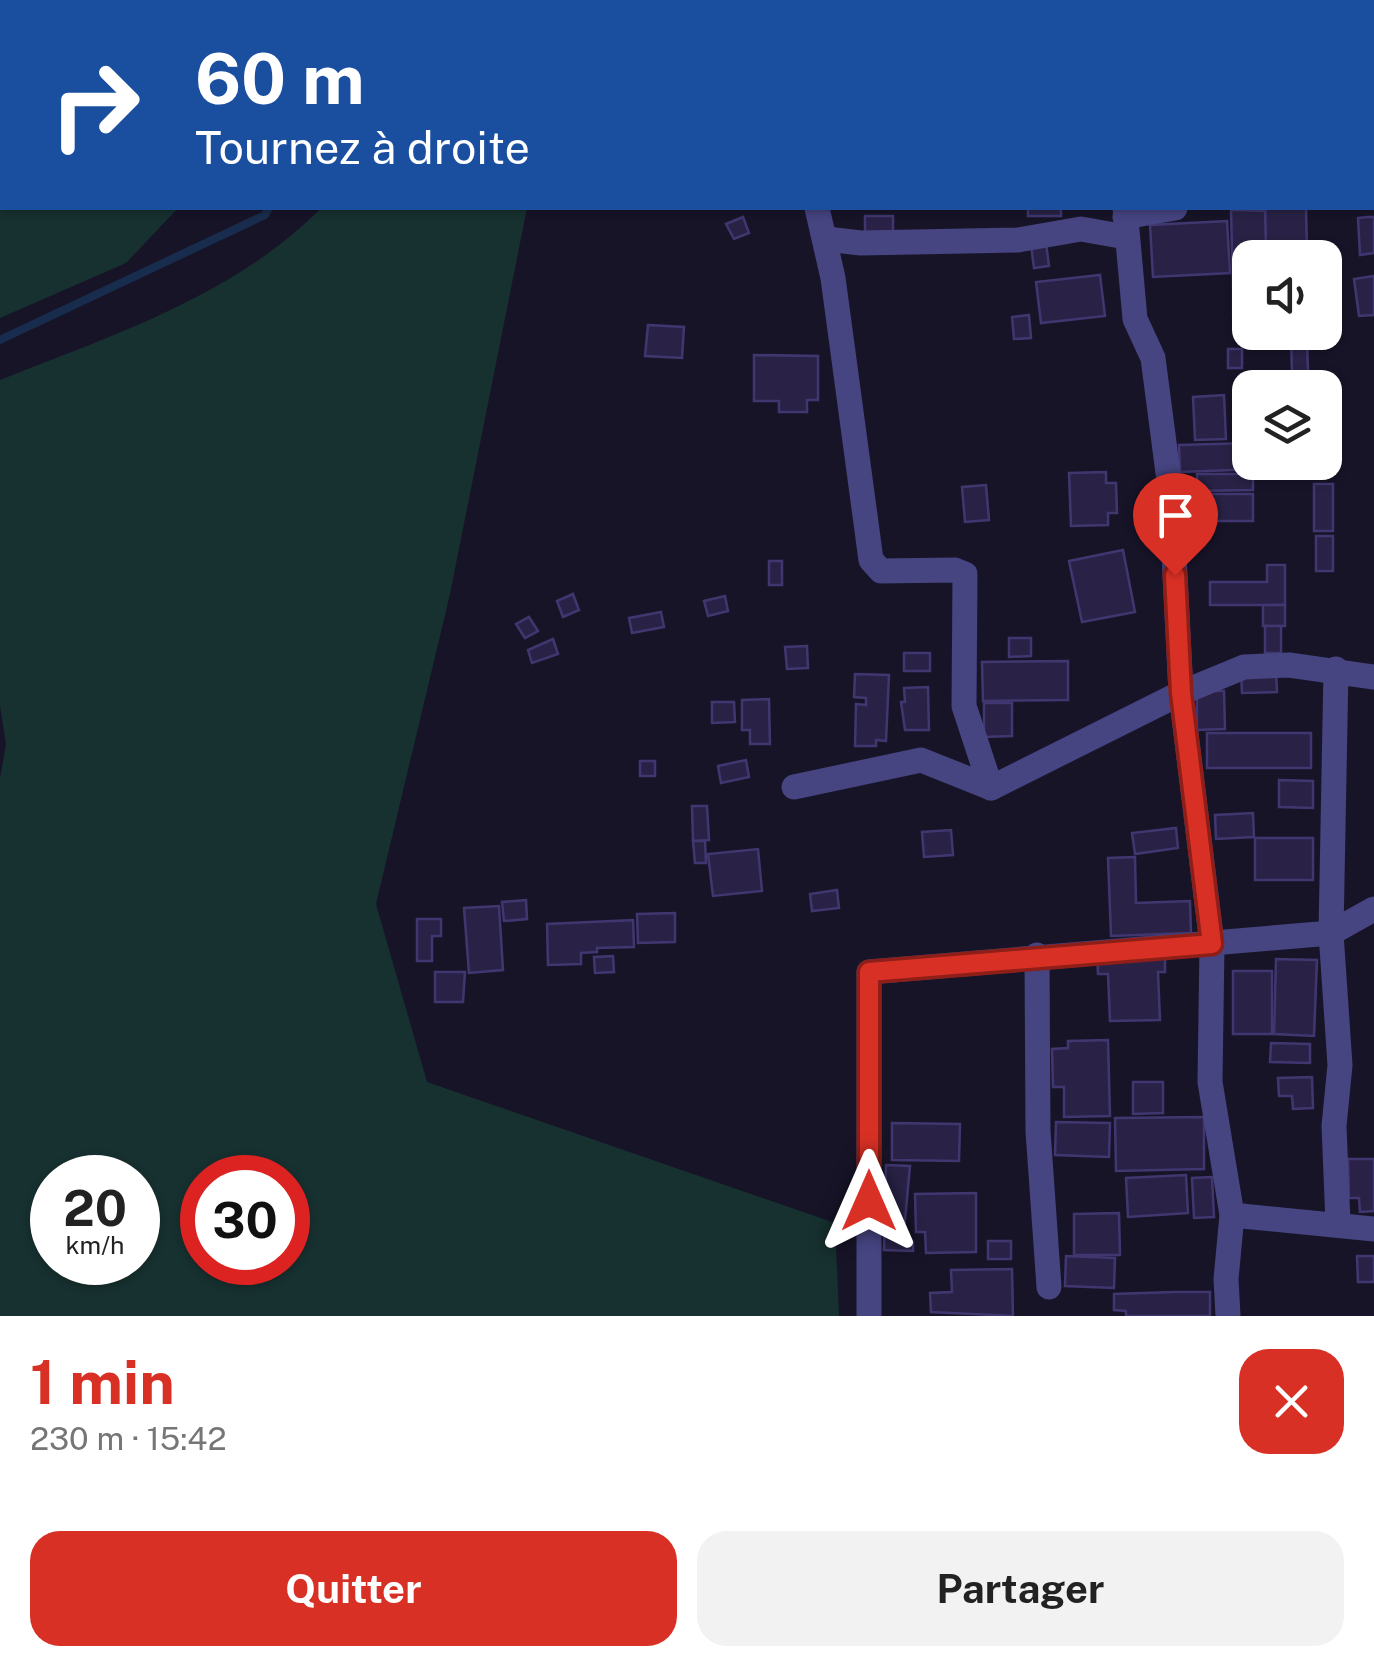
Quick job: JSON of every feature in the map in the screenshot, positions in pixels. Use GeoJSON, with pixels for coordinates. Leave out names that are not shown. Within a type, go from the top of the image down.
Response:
{"type":"FeatureCollection","features":[{"type":"Feature","properties":{"kind":"street"},"geometry":{"type":"LineString","coordinates":[[818,210],[826,239],[872,560],[881,571],[955,570],[965,574],[964,706],[991,788]]}},
{"type":"Feature","properties":{"kind":"street"},"geometry":{"type":"LineString","coordinates":[[826,239],[861,243],[1018,240],[1167,210]]}},
{"type":"Feature","properties":{"kind":"street"},"geometry":{"type":"LineString","coordinates":[[1125,221],[1135,319],[1153,358],[1171,496],[1181,693],[1212,944],[1210,1082],[1232,1215],[1226,1280],[1228,1316]]}},
{"type":"Feature","properties":{"kind":"street"},"geometry":{"type":"LineString","coordinates":[[794,787],[922,760],[991,788],[1181,693],[1244,667],[1336,669],[1374,678]]}},
{"type":"Feature","properties":{"kind":"street"},"geometry":{"type":"LineString","coordinates":[[1336,669],[1332,933],[1340,1066],[1334,1126],[1338,1223]]}},
{"type":"Feature","properties":{"kind":"street"},"geometry":{"type":"LineString","coordinates":[[870,1316],[869,972],[1332,933],[1374,909]]}},
{"type":"Feature","properties":{"kind":"street"},"geometry":{"type":"LineString","coordinates":[[1037,956],[1038,1132],[1050,1287]]}},
{"type":"Feature","properties":{"kind":"street"},"geometry":{"type":"LineString","coordinates":[[1232,1215],[1374,1229]]}},
{"type":"Feature","properties":{"kind":"green space"},"geometry":{"type":"Polygon","coordinates":[[[0,210],[176,210],[126,263],[0,318],[0,210]]]}},
{"type":"Feature","properties":{"kind":"green space"},"geometry":{"type":"Polygon","coordinates":[[[319,210],[527,210],[450,594],[376,904],[427,1082],[835,1223],[839,1316],[0,1316],[0,778],[6,744],[0,706],[0,380],[128,329],[211,289],[287,239],[319,210]]]}},
{"type":"Feature","properties":{"kind":"building"},"geometry":{"type":"Polygon","coordinates":[[[1028,210],[1061,210],[1061,216],[1028,216],[1028,210]]]}},
{"type":"Feature","properties":{"kind":"building"},"geometry":{"type":"Polygon","coordinates":[[[1231,210],[1265,211],[1266,240],[1232,240],[1232,249],[1231,210]]]}},
{"type":"Feature","properties":{"kind":"building"},"geometry":{"type":"Polygon","coordinates":[[[1265,210],[1306,210],[1307,240],[1266,240],[1265,210]]]}},
{"type":"Feature","properties":{"kind":"building"},"geometry":{"type":"Polygon","coordinates":[[[865,216],[893,216],[893,233],[865,233],[865,216]]]}},
{"type":"Feature","properties":{"kind":"building"},"geometry":{"type":"Polygon","coordinates":[[[743,217],[749,233],[734,239],[726,224],[743,217]]]}},
{"type":"Feature","properties":{"kind":"building"},"geometry":{"type":"Polygon","coordinates":[[[1374,217],[1374,253],[1360,255],[1358,218],[1374,217]]]}},
{"type":"Feature","properties":{"kind":"building"},"geometry":{"type":"Polygon","coordinates":[[[1227,221],[1230,273],[1153,277],[1150,225],[1227,221]]]}},
{"type":"Feature","properties":{"kind":"building"},"geometry":{"type":"Polygon","coordinates":[[[1046,243],[1049,266],[1034,268],[1031,245],[1046,243]]]}},
{"type":"Feature","properties":{"kind":"building"},"geometry":{"type":"Polygon","coordinates":[[[1100,275],[1105,316],[1041,323],[1036,282],[1100,275]]]}},
{"type":"Feature","properties":{"kind":"building"},"geometry":{"type":"Polygon","coordinates":[[[1374,276],[1374,315],[1359,316],[1354,279],[1374,276]]]}},
{"type":"Feature","properties":{"kind":"building"},"geometry":{"type":"Polygon","coordinates":[[[1029,315],[1031,338],[1014,339],[1012,317],[1029,315]]]}},
{"type":"Feature","properties":{"kind":"building"},"geometry":{"type":"Polygon","coordinates":[[[648,325],[684,327],[682,358],[645,356],[648,325]]]}},
{"type":"Feature","properties":{"kind":"building"},"geometry":{"type":"Polygon","coordinates":[[[1228,349],[1242,350],[1242,368],[1228,368],[1228,349]]]}},
{"type":"Feature","properties":{"kind":"building"},"geometry":{"type":"Polygon","coordinates":[[[1291,350],[1307,350],[1308,370],[1292,370],[1291,350]]]}},
{"type":"Feature","properties":{"kind":"building"},"geometry":{"type":"Polygon","coordinates":[[[754,355],[818,356],[818,400],[807,400],[807,412],[779,412],[779,401],[754,401],[754,355]]]}},
{"type":"Feature","properties":{"kind":"building"},"geometry":{"type":"Polygon","coordinates":[[[1224,395],[1226,439],[1195,440],[1193,397],[1224,395]]]}},
{"type":"Feature","properties":{"kind":"building"},"geometry":{"type":"Polygon","coordinates":[[[1232,444],[1232,470],[1180,472],[1179,445],[1232,444]]]}},
{"type":"Feature","properties":{"kind":"building"},"geometry":{"type":"Polygon","coordinates":[[[1106,472],[1106,483],[1116,483],[1117,513],[1108,513],[1108,525],[1071,526],[1069,473],[1106,472]]]}},
{"type":"Feature","properties":{"kind":"building"},"geometry":{"type":"Polygon","coordinates":[[[1197,474],[1232,474],[1232,480],[1253,480],[1253,490],[1197,491],[1197,474]]]}},
{"type":"Feature","properties":{"kind":"building"},"geometry":{"type":"Polygon","coordinates":[[[1314,484],[1333,484],[1333,531],[1314,531],[1314,484]]]}},
{"type":"Feature","properties":{"kind":"building"},"geometry":{"type":"Polygon","coordinates":[[[986,485],[989,520],[965,522],[962,487],[986,485]]]}},
{"type":"Feature","properties":{"kind":"building"},"geometry":{"type":"Polygon","coordinates":[[[1196,494],[1253,494],[1253,521],[1196,521],[1196,494]]]}},
{"type":"Feature","properties":{"kind":"building"},"geometry":{"type":"Polygon","coordinates":[[[1316,536],[1333,536],[1333,571],[1316,571],[1316,536]]]}},
{"type":"Feature","properties":{"kind":"building"},"geometry":{"type":"Polygon","coordinates":[[[1123,550],[1135,612],[1082,622],[1069,561],[1123,550]]]}},
{"type":"Feature","properties":{"kind":"building"},"geometry":{"type":"Polygon","coordinates":[[[769,561],[782,561],[782,585],[769,585],[769,561]]]}},
{"type":"Feature","properties":{"kind":"building"},"geometry":{"type":"Polygon","coordinates":[[[1267,565],[1285,565],[1285,605],[1210,605],[1210,582],[1267,582],[1267,565]]]}},
{"type":"Feature","properties":{"kind":"building"},"geometry":{"type":"Polygon","coordinates":[[[573,594],[579,610],[563,617],[557,601],[573,594]]]}},
{"type":"Feature","properties":{"kind":"building"},"geometry":{"type":"Polygon","coordinates":[[[725,596],[728,611],[708,616],[704,601],[725,596]]]}},
{"type":"Feature","properties":{"kind":"building"},"geometry":{"type":"Polygon","coordinates":[[[1263,605],[1285,605],[1285,626],[1263,626],[1263,605]]]}},
{"type":"Feature","properties":{"kind":"building"},"geometry":{"type":"Polygon","coordinates":[[[661,612],[664,627],[632,633],[629,618],[661,612]]]}},
{"type":"Feature","properties":{"kind":"building"},"geometry":{"type":"Polygon","coordinates":[[[529,617],[538,631],[525,638],[516,624],[529,617]]]}},
{"type":"Feature","properties":{"kind":"building"},"geometry":{"type":"Polygon","coordinates":[[[1265,626],[1281,626],[1281,653],[1265,653],[1265,626]]]}},
{"type":"Feature","properties":{"kind":"building"},"geometry":{"type":"Polygon","coordinates":[[[1009,638],[1031,638],[1031,656],[1009,657],[1009,638]]]}},
{"type":"Feature","properties":{"kind":"building"},"geometry":{"type":"Polygon","coordinates":[[[553,639],[558,654],[532,663],[528,650],[553,639]]]}},
{"type":"Feature","properties":{"kind":"building"},"geometry":{"type":"Polygon","coordinates":[[[807,646],[808,668],[787,669],[785,647],[807,646]]]}},
{"type":"Feature","properties":{"kind":"building"},"geometry":{"type":"Polygon","coordinates":[[[904,653],[930,653],[930,671],[904,671],[904,653]]]}},
{"type":"Feature","properties":{"kind":"building"},"geometry":{"type":"Polygon","coordinates":[[[1068,661],[1068,700],[983,701],[982,662],[1068,661]]]}},
{"type":"Feature","properties":{"kind":"building"},"geometry":{"type":"Polygon","coordinates":[[[1276,670],[1277,692],[1242,693],[1241,671],[1276,670]]]}},
{"type":"Feature","properties":{"kind":"building"},"geometry":{"type":"Polygon","coordinates":[[[855,674],[889,675],[886,741],[876,740],[876,746],[855,746],[856,704],[866,705],[866,698],[854,697],[855,674]]]}},
{"type":"Feature","properties":{"kind":"building"},"geometry":{"type":"Polygon","coordinates":[[[928,687],[929,730],[905,730],[901,702],[905,702],[904,688],[928,687]]]}},
{"type":"Feature","properties":{"kind":"building"},"geometry":{"type":"Polygon","coordinates":[[[1197,691],[1224,691],[1225,729],[1197,730],[1197,691]]]}},
{"type":"Feature","properties":{"kind":"building"},"geometry":{"type":"Polygon","coordinates":[[[769,699],[770,744],[750,744],[750,730],[742,730],[742,700],[769,699]]]}},
{"type":"Feature","properties":{"kind":"building"},"geometry":{"type":"Polygon","coordinates":[[[712,702],[734,702],[735,722],[712,723],[712,702]]]}},
{"type":"Feature","properties":{"kind":"building"},"geometry":{"type":"Polygon","coordinates":[[[984,703],[1012,703],[1012,736],[984,737],[984,703]]]}},
{"type":"Feature","properties":{"kind":"building"},"geometry":{"type":"Polygon","coordinates":[[[1207,733],[1311,733],[1311,768],[1207,768],[1207,733]]]}},
{"type":"Feature","properties":{"kind":"building"},"geometry":{"type":"Polygon","coordinates":[[[746,760],[749,777],[721,783],[718,766],[746,760]]]}},
{"type":"Feature","properties":{"kind":"building"},"geometry":{"type":"Polygon","coordinates":[[[640,761],[655,761],[655,776],[640,776],[640,761]]]}},
{"type":"Feature","properties":{"kind":"building"},"geometry":{"type":"Polygon","coordinates":[[[1279,780],[1313,781],[1313,808],[1279,807],[1279,780]]]}},
{"type":"Feature","properties":{"kind":"building"},"geometry":{"type":"Polygon","coordinates":[[[692,806],[707,806],[709,840],[693,841],[692,806]]]}},
{"type":"Feature","properties":{"kind":"building"},"geometry":{"type":"Polygon","coordinates":[[[1253,813],[1254,837],[1216,839],[1215,815],[1253,813]]]}},
{"type":"Feature","properties":{"kind":"building"},"geometry":{"type":"Polygon","coordinates":[[[1176,828],[1178,848],[1135,854],[1132,833],[1176,828]]]}},
{"type":"Feature","properties":{"kind":"building"},"geometry":{"type":"Polygon","coordinates":[[[951,830],[953,855],[924,857],[922,832],[951,830]]]}},
{"type":"Feature","properties":{"kind":"building"},"geometry":{"type":"Polygon","coordinates":[[[1255,838],[1313,838],[1313,880],[1255,880],[1255,838]]]}},
{"type":"Feature","properties":{"kind":"building"},"geometry":{"type":"Polygon","coordinates":[[[693,841],[705,841],[706,863],[695,863],[693,841]]]}},
{"type":"Feature","properties":{"kind":"building"},"geometry":{"type":"Polygon","coordinates":[[[758,849],[762,891],[713,896],[708,854],[758,849]]]}},
{"type":"Feature","properties":{"kind":"building"},"geometry":{"type":"Polygon","coordinates":[[[1135,857],[1136,903],[1190,901],[1191,933],[1111,936],[1108,858],[1135,857]]]}},
{"type":"Feature","properties":{"kind":"building"},"geometry":{"type":"Polygon","coordinates":[[[837,890],[839,908],[812,911],[810,894],[837,890]]]}},
{"type":"Feature","properties":{"kind":"building"},"geometry":{"type":"Polygon","coordinates":[[[526,900],[527,919],[504,921],[502,902],[526,900]]]}},
{"type":"Feature","properties":{"kind":"building"},"geometry":{"type":"Polygon","coordinates":[[[499,906],[503,970],[469,973],[464,908],[499,906]]]}},
{"type":"Feature","properties":{"kind":"building"},"geometry":{"type":"Polygon","coordinates":[[[675,913],[675,942],[638,943],[637,914],[675,913]]]}},
{"type":"Feature","properties":{"kind":"building"},"geometry":{"type":"Polygon","coordinates":[[[417,919],[441,919],[441,936],[432,936],[432,961],[417,961],[417,919]]]}},
{"type":"Feature","properties":{"kind":"building"},"geometry":{"type":"Polygon","coordinates":[[[633,920],[634,947],[597,948],[597,952],[581,953],[581,964],[548,965],[547,924],[633,920]]]}},
{"type":"Feature","properties":{"kind":"building"},"geometry":{"type":"Polygon","coordinates":[[[1165,951],[1165,972],[1158,972],[1160,1020],[1110,1021],[1108,974],[1098,974],[1097,953],[1165,951]]]}},
{"type":"Feature","properties":{"kind":"building"},"geometry":{"type":"Polygon","coordinates":[[[613,956],[614,972],[595,973],[594,957],[613,956]]]}},
{"type":"Feature","properties":{"kind":"building"},"geometry":{"type":"Polygon","coordinates":[[[1276,959],[1317,960],[1314,1036],[1274,1034],[1276,959]]]}},
{"type":"Feature","properties":{"kind":"building"},"geometry":{"type":"Polygon","coordinates":[[[1233,971],[1272,971],[1272,1034],[1233,1034],[1233,971]]]}},
{"type":"Feature","properties":{"kind":"building"},"geometry":{"type":"Polygon","coordinates":[[[435,972],[465,972],[463,1002],[435,1002],[435,972]]]}},
{"type":"Feature","properties":{"kind":"building"},"geometry":{"type":"Polygon","coordinates":[[[1108,1040],[1110,1116],[1064,1117],[1064,1087],[1053,1087],[1052,1049],[1068,1048],[1068,1041],[1108,1040]]]}},
{"type":"Feature","properties":{"kind":"building"},"geometry":{"type":"Polygon","coordinates":[[[1271,1043],[1310,1044],[1310,1063],[1270,1062],[1271,1043]]]}},
{"type":"Feature","properties":{"kind":"building"},"geometry":{"type":"Polygon","coordinates":[[[1312,1077],[1313,1108],[1293,1109],[1292,1096],[1279,1096],[1278,1078],[1312,1077]]]}},
{"type":"Feature","properties":{"kind":"building"},"geometry":{"type":"Polygon","coordinates":[[[1133,1082],[1163,1082],[1163,1113],[1133,1114],[1133,1082]]]}},
{"type":"Feature","properties":{"kind":"building"},"geometry":{"type":"Polygon","coordinates":[[[1204,1117],[1204,1169],[1116,1171],[1115,1118],[1204,1117]]]}},
{"type":"Feature","properties":{"kind":"building"},"geometry":{"type":"Polygon","coordinates":[[[1056,1122],[1110,1123],[1109,1157],[1055,1155],[1056,1122]]]}},
{"type":"Feature","properties":{"kind":"building"},"geometry":{"type":"Polygon","coordinates":[[[892,1123],[960,1124],[959,1161],[892,1160],[892,1123]]]}},
{"type":"Feature","properties":{"kind":"building"},"geometry":{"type":"Polygon","coordinates":[[[1348,1159],[1374,1159],[1374,1211],[1360,1212],[1359,1198],[1349,1198],[1348,1159]]]}},
{"type":"Feature","properties":{"kind":"building"},"geometry":{"type":"Polygon","coordinates":[[[886,1165],[910,1166],[903,1242],[913,1242],[913,1251],[884,1250],[886,1165]]]}},
{"type":"Feature","properties":{"kind":"building"},"geometry":{"type":"Polygon","coordinates":[[[1186,1175],[1188,1213],[1128,1217],[1126,1178],[1186,1175]]]}},
{"type":"Feature","properties":{"kind":"building"},"geometry":{"type":"Polygon","coordinates":[[[1212,1177],[1214,1217],[1194,1218],[1192,1178],[1212,1177]]]}},
{"type":"Feature","properties":{"kind":"building"},"geometry":{"type":"Polygon","coordinates":[[[976,1193],[976,1252],[926,1253],[925,1232],[916,1232],[915,1194],[976,1193]]]}},
{"type":"Feature","properties":{"kind":"building"},"geometry":{"type":"Polygon","coordinates":[[[1119,1213],[1120,1255],[1074,1255],[1074,1214],[1119,1213]]]}},
{"type":"Feature","properties":{"kind":"building"},"geometry":{"type":"Polygon","coordinates":[[[988,1241],[1011,1241],[1011,1259],[988,1259],[988,1241]]]}},
{"type":"Feature","properties":{"kind":"building"},"geometry":{"type":"Polygon","coordinates":[[[1066,1256],[1115,1258],[1114,1288],[1065,1286],[1066,1256]]]}},
{"type":"Feature","properties":{"kind":"building"},"geometry":{"type":"Polygon","coordinates":[[[1357,1256],[1374,1256],[1374,1282],[1358,1282],[1357,1256]]]}},
{"type":"Feature","properties":{"kind":"building"},"geometry":{"type":"Polygon","coordinates":[[[1012,1269],[1013,1316],[931,1312],[930,1293],[952,1292],[951,1270],[1012,1269]]]}},
{"type":"Feature","properties":{"kind":"building"},"geometry":{"type":"Polygon","coordinates":[[[1210,1292],[1210,1316],[1126,1316],[1126,1311],[1114,1310],[1114,1294],[1210,1292]]]}},
{"type":"Feature","properties":{"kind":"waterway"},"geometry":{"type":"LineString","coordinates":[[0,340],[265,215],[268,210]]}},
{"type":"Feature","properties":{"kind":"route"},"geometry":{"type":"LineString","coordinates":[[869,1201],[869,972],[1212,944],[1181,693],[1175,575]]}}]}
